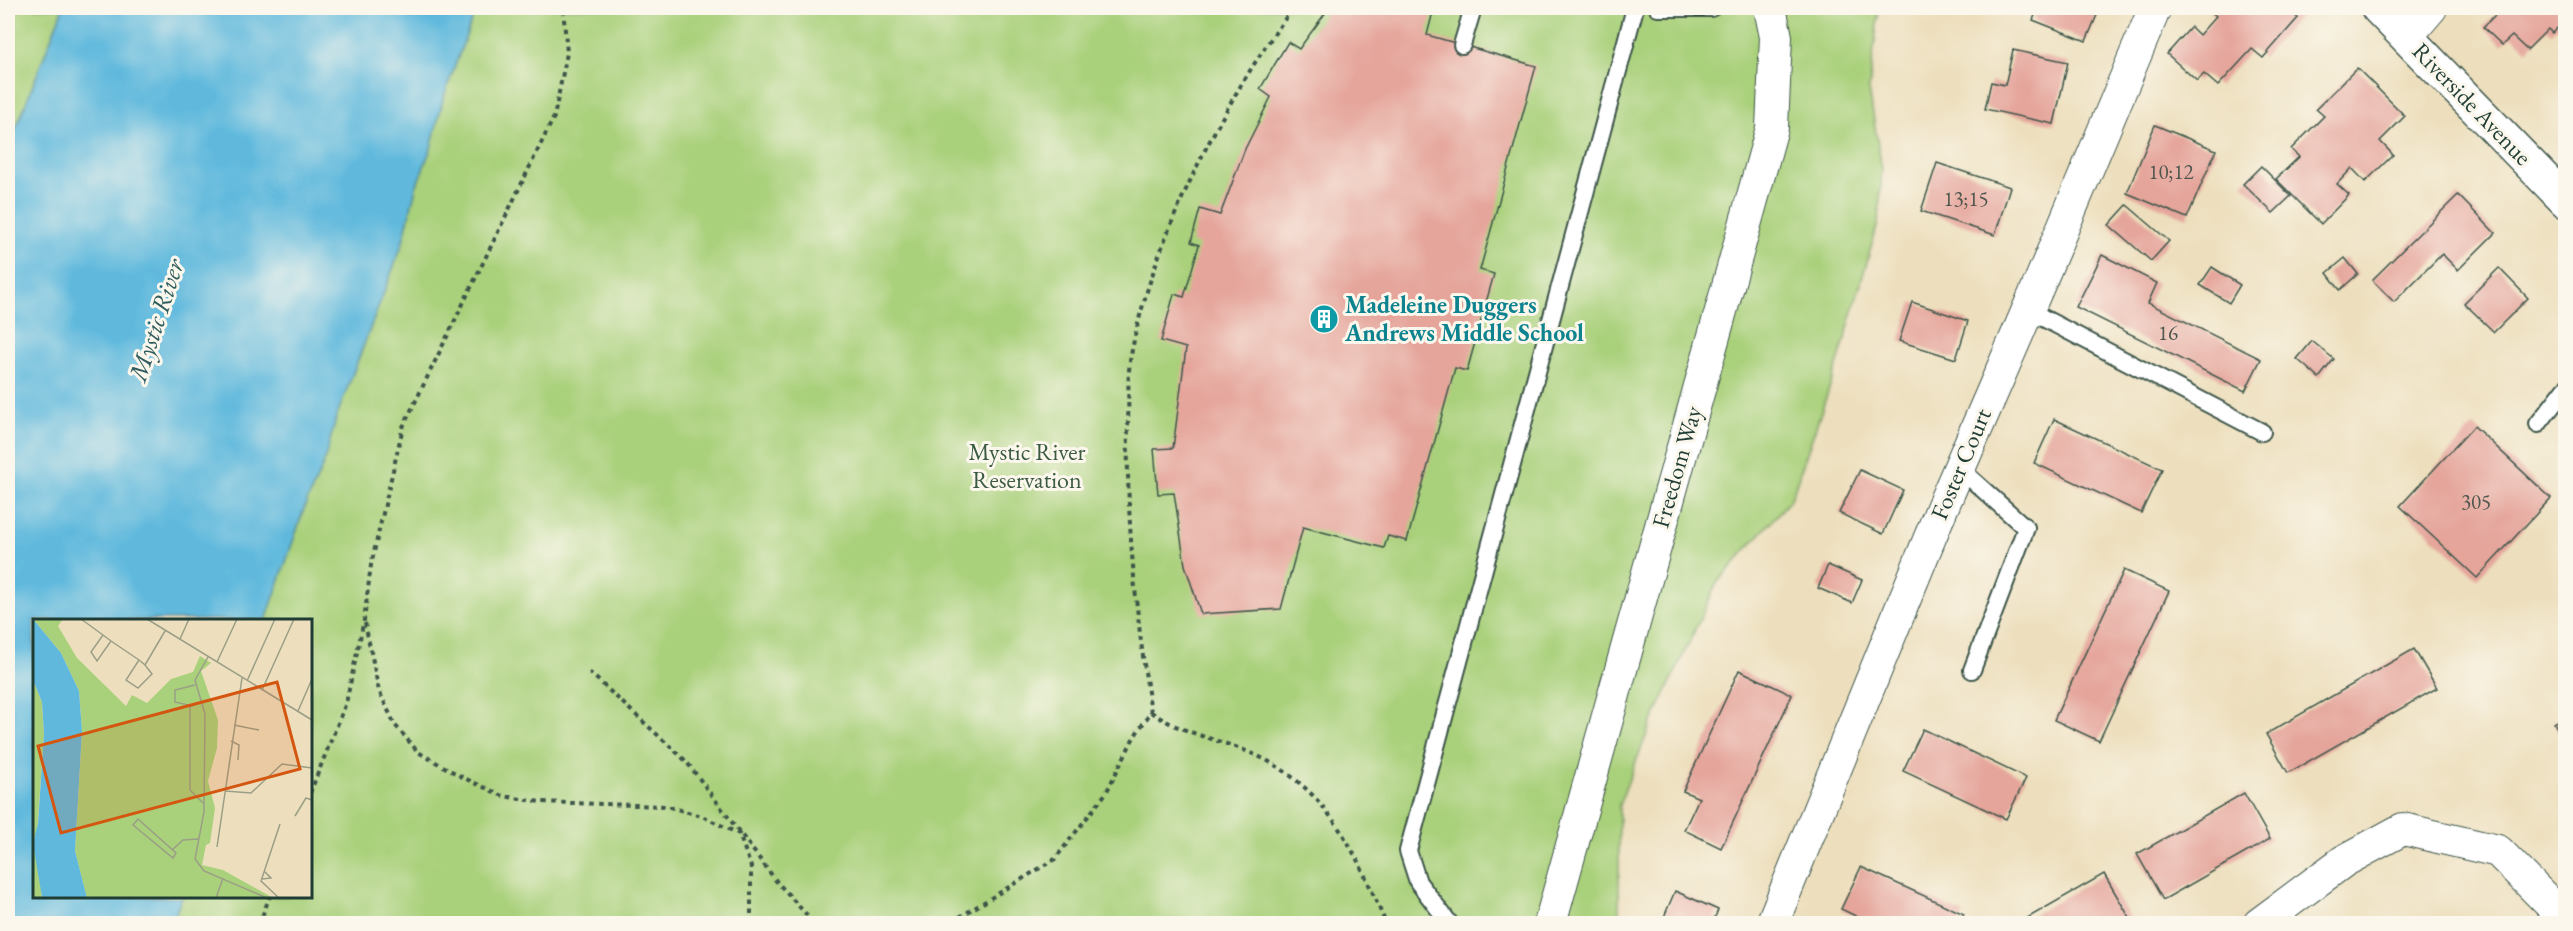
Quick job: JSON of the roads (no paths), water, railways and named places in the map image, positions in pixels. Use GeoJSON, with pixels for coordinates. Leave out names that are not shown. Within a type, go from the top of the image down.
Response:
{"type":"FeatureCollection","features":[{"type":"Feature","properties":{"kind":"main road","name":"Riverside Avenue"},"geometry":{"type":"LineString","coordinates":[[2379,8],[2565,201]]}},
{"type":"Feature","properties":{"kind":"street","name":"Freedom Way"},"geometry":{"type":"LineString","coordinates":[[1550,924],[1772,128],[1776,37],[1770,8]]}},
{"type":"Feature","properties":{"kind":"street","name":"Foster Court"},"geometry":{"type":"LineString","coordinates":[[1772,924],[1959,468],[2155,8]]}},
{"type":"Feature","properties":{"kind":"street"},"geometry":{"type":"LineString","coordinates":[[2407,36],[2431,8]]}},
{"type":"Feature","properties":{"kind":"street"},"geometry":{"type":"LineString","coordinates":[[2259,924],[2344,861],[2403,829],[2498,851],[2565,920]]}},
{"type":"Feature","properties":{"kind":"lane"},"geometry":{"type":"LineString","coordinates":[[1462,45],[1473,8]]}},
{"type":"Feature","properties":{"kind":"lane"},"geometry":{"type":"LineString","coordinates":[[1450,924],[1418,882],[1408,851],[1635,8]]}},
{"type":"Feature","properties":{"kind":"lane"},"geometry":{"type":"LineString","coordinates":[[1658,8],[1711,8]]}},
{"type":"Feature","properties":{"kind":"lane"},"geometry":{"type":"LineString","coordinates":[[2028,310],[2262,432]]}},
{"type":"Feature","properties":{"kind":"lane"},"geometry":{"type":"LineString","coordinates":[[2538,424],[2565,388]]}},
{"type":"Feature","properties":{"kind":"lane"},"geometry":{"type":"LineString","coordinates":[[1959,468],[2026,528],[1972,670]]}},
{"type":"Feature","properties":{"kind":"water","name":"Mystic River"},"geometry":{"type":"Polygon","coordinates":[[[63,8],[476,8],[443,99],[431,148],[416,187],[402,245],[337,415],[323,465],[305,506],[266,619],[33,619],[33,898],[182,898],[172,923],[8,923],[8,149],[63,8]]]}},
{"type":"Feature","properties":{"kind":"place","name":"Madeleine Duggers Andrews Middle School"},"geometry":{"type":"Point","coordinates":[1324,319]}},
{"type":"Feature","properties":{"kind":"park label","name":"Mystic River Reservation"},"geometry":{"type":"Point","coordinates":[1027,466]}}]}
